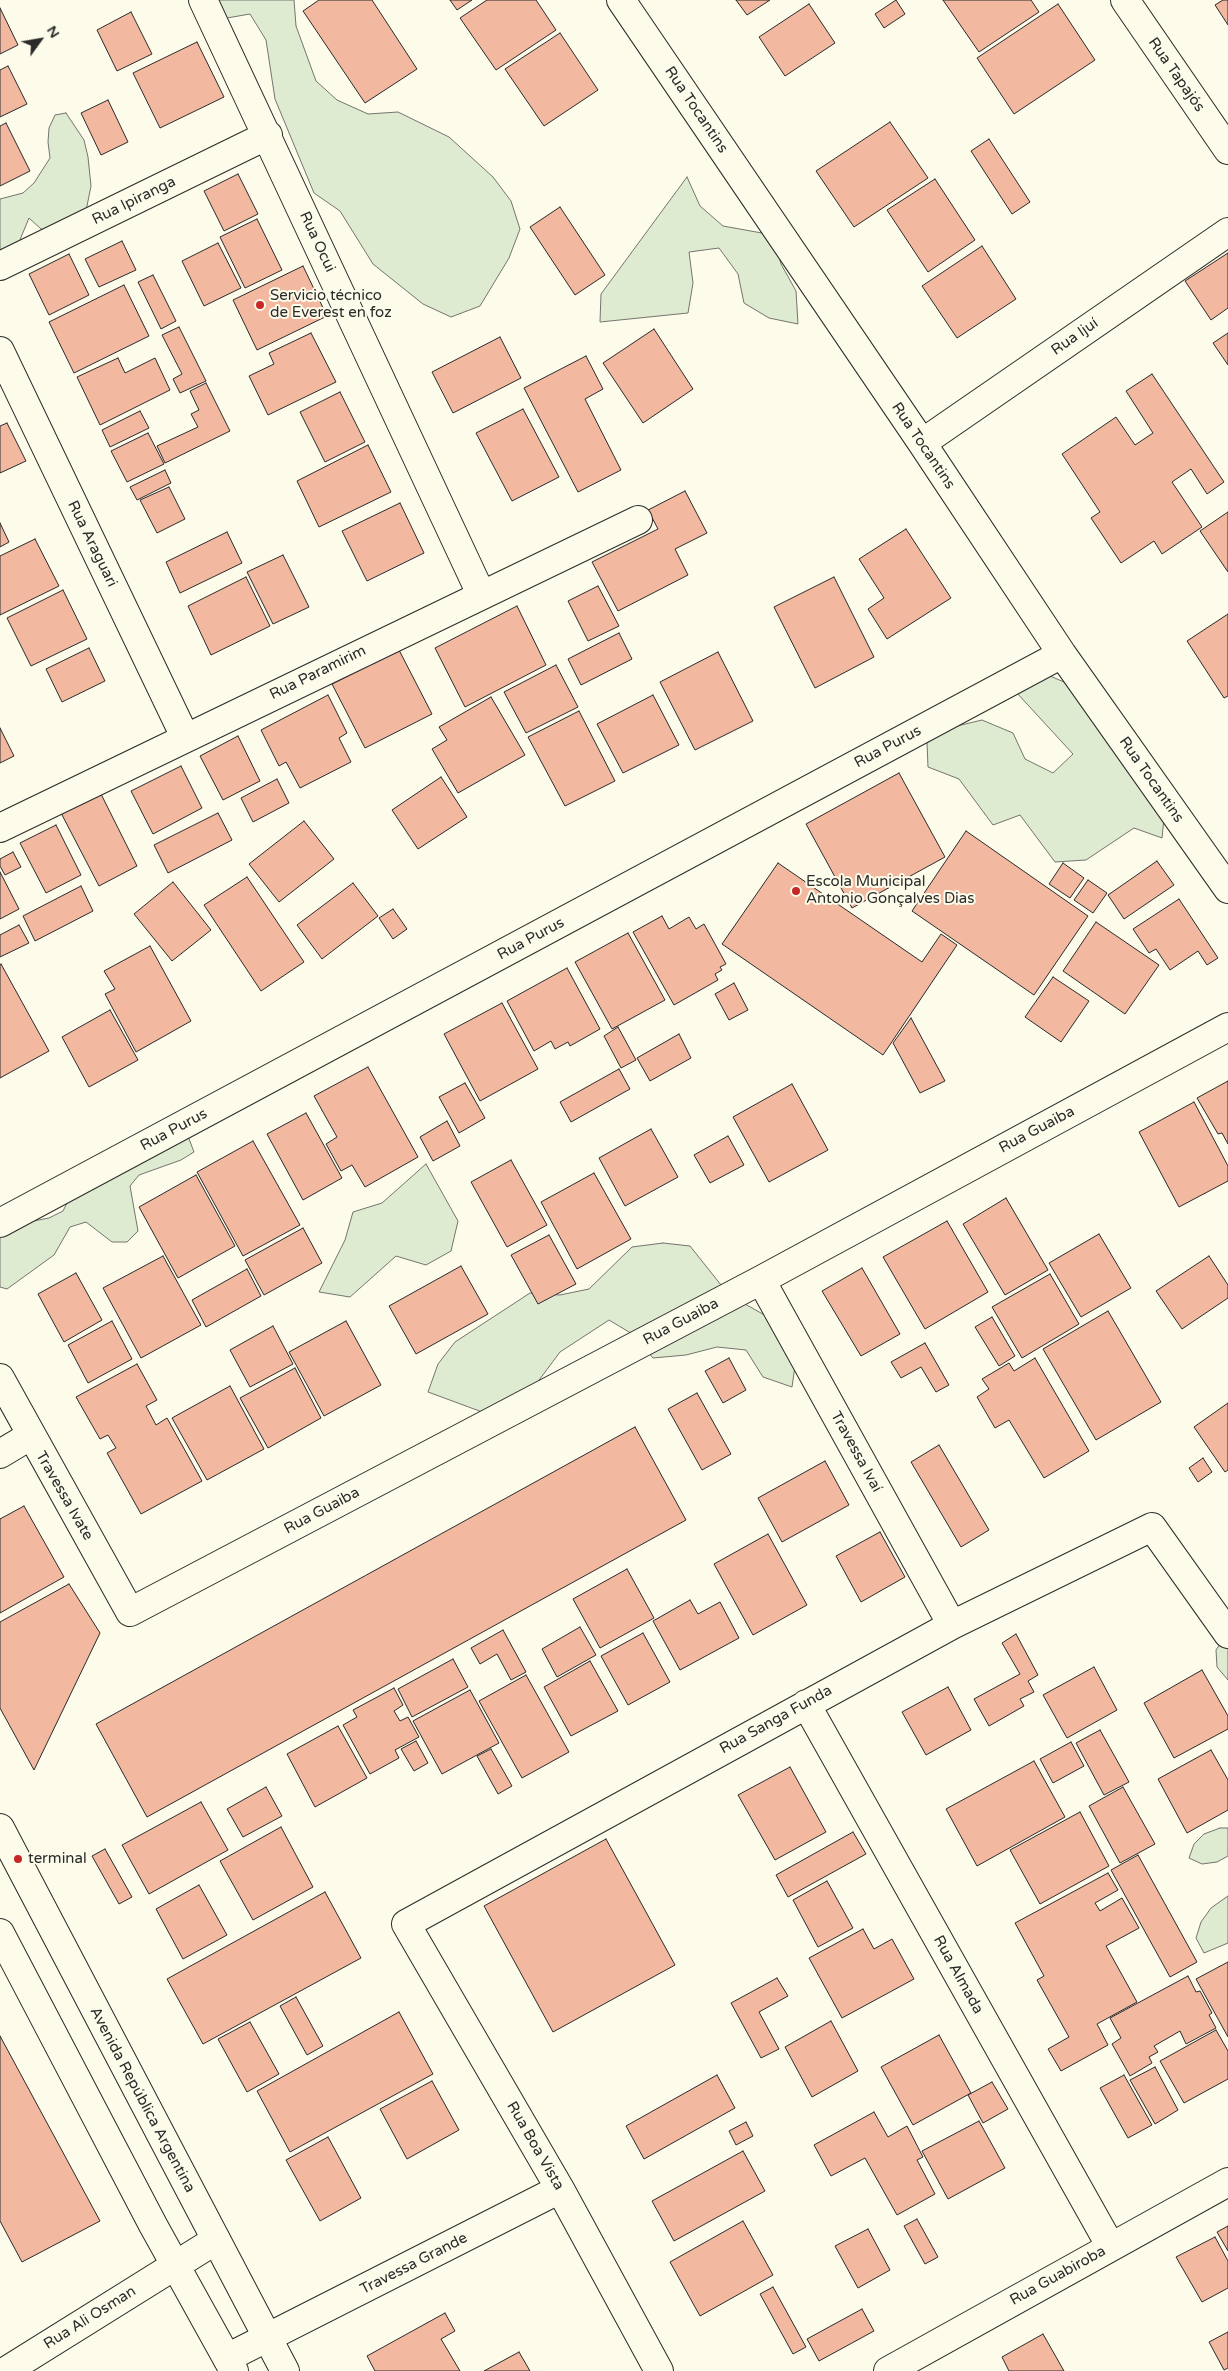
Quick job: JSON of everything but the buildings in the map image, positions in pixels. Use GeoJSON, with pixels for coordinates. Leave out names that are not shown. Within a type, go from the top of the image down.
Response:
{"type":"FeatureCollection","features":[{"type":"Feature","properties":{"kind":"street","name":"Rua Ocui"},"geometry":{"type":"LineString","coordinates":[[203,0],[268,135],[481,594]]}},
{"type":"Feature","properties":{"kind":"street","name":"Rua Tocantins"},"geometry":{"type":"LineString","coordinates":[[621,0],[922,443],[1062,654],[1228,889]]}},
{"type":"Feature","properties":{"kind":"street","name":"Rua Tapajós"},"geometry":{"type":"LineString","coordinates":[[1125,0],[1228,150]]}},
{"type":"Feature","properties":{"kind":"street","name":"Rua Ipiranga"},"geometry":{"type":"LineString","coordinates":[[0,266],[268,135]]}},
{"type":"Feature","properties":{"kind":"street","name":"Rua Ijuí"},"geometry":{"type":"LineString","coordinates":[[922,443],[1228,232]]}},
{"type":"Feature","properties":{"kind":"street","name":"Rua Araguari"},"geometry":{"type":"LineString","coordinates":[[0,351],[185,737]]}},
{"type":"Feature","properties":{"kind":"street","name":"Rua Paramirim"},"geometry":{"type":"LineString","coordinates":[[0,828],[481,594],[638,520]]}},
{"type":"Feature","properties":{"kind":"street","name":"Rua Purus"},"geometry":{"type":"LineString","coordinates":[[0,1223],[1062,654]]}},
{"type":"Feature","properties":{"kind":"street","name":"Rua Guaiba"},"geometry":{"type":"LineString","coordinates":[[130,1612],[761,1280],[1228,1027]]}},
{"type":"Feature","properties":{"kind":"street","name":"Travessa Ivaí"},"geometry":{"type":"LineString","coordinates":[[761,1280],[952,1624]]}},
{"type":"Feature","properties":{"kind":"street","name":"Travessa Ivate"},"geometry":{"type":"LineString","coordinates":[[0,1378],[30,1436],[130,1612]]}},
{"type":"Feature","properties":{"kind":"street"},"geometry":{"type":"LineString","coordinates":[[0,1454],[30,1436]]}},
{"type":"Feature","properties":{"kind":"street","name":"Rua Sanga Funda"},"geometry":{"type":"LineString","coordinates":[[406,1924],[952,1624],[1152,1526],[1228,1634]]}},
{"type":"Feature","properties":{"kind":"street","name":"Rua Almada"},"geometry":{"type":"LineString","coordinates":[[806,1704],[1111,2247]]}},
{"type":"Feature","properties":{"kind":"street","name":"Avenida República Argentina"},"geometry":{"type":"LineString","coordinates":[[0,1828],[285,2371]]}},
{"type":"Feature","properties":{"kind":"street","name":"Rua Boa Vista"},"geometry":{"type":"LineString","coordinates":[[406,1924],[560,2189],[659,2371]]}},
{"type":"Feature","properties":{"kind":"street"},"geometry":{"type":"LineString","coordinates":[[0,1933],[230,2365]]}},
{"type":"Feature","properties":{"kind":"street","name":"Rua Guabiroba"},"geometry":{"type":"LineString","coordinates":[[888,2371],[1228,2182]]}},
{"type":"Feature","properties":{"kind":"street","name":"Travessa Grande"},"geometry":{"type":"LineString","coordinates":[[230,2365],[268,2339],[560,2189]]}},
{"type":"Feature","properties":{"kind":"street","name":"Rua Ali Osman"},"geometry":{"type":"LineString","coordinates":[[6,2371],[216,2240]]}},
{"type":"Feature","properties":{"kind":"green space"},"geometry":{"type":"Polygon","coordinates":[[[214,0],[294,0],[296,26],[316,81],[337,100],[368,114],[398,112],[449,137],[493,177],[511,201],[520,229],[509,258],[480,306],[451,317],[423,304],[373,264],[340,211],[314,193],[275,99],[266,40],[250,14],[221,19],[214,0]]]}},
{"type":"Feature","properties":{"kind":"green space"},"geometry":{"type":"Polygon","coordinates":[[[66,113],[84,140],[88,157],[91,186],[85,216],[57,232],[41,229],[29,218],[17,247],[0,265],[0,199],[23,193],[34,183],[50,158],[49,128],[55,115],[66,113]]]}},
{"type":"Feature","properties":{"kind":"green space"},"geometry":{"type":"Polygon","coordinates":[[[687,177],[700,206],[723,226],[773,235],[781,264],[796,291],[798,324],[769,318],[744,303],[738,274],[719,248],[689,252],[693,283],[688,313],[600,322],[601,294],[687,177]]]}},
{"type":"Feature","properties":{"kind":"green space"},"geometry":{"type":"Polygon","coordinates":[[[1036,670],[1064,682],[1165,808],[1162,838],[1134,828],[1086,860],[1055,862],[1020,815],[993,825],[959,779],[928,767],[927,742],[953,727],[982,720],[1013,733],[1025,759],[1053,773],[1073,754],[1016,692],[1036,670]]]}},
{"type":"Feature","properties":{"kind":"green space"},"geometry":{"type":"Polygon","coordinates":[[[186,1131],[194,1152],[181,1160],[139,1175],[130,1186],[138,1231],[127,1242],[112,1242],[86,1222],[70,1227],[54,1255],[7,1289],[0,1287],[0,1236],[18,1224],[49,1218],[63,1211],[70,1197],[186,1131]]]}},
{"type":"Feature","properties":{"kind":"green space"},"geometry":{"type":"Polygon","coordinates":[[[426,1164],[458,1221],[451,1251],[426,1265],[396,1256],[350,1297],[319,1292],[345,1240],[353,1212],[382,1203],[426,1164]]]}},
{"type":"Feature","properties":{"kind":"green space"},"geometry":{"type":"Polygon","coordinates":[[[663,1243],[690,1246],[729,1295],[784,1326],[797,1352],[792,1387],[763,1377],[746,1350],[717,1347],[686,1355],[653,1358],[634,1335],[609,1320],[560,1352],[522,1403],[493,1416],[428,1392],[438,1364],[455,1342],[530,1293],[560,1295],[589,1289],[632,1247],[663,1243]]]}},
{"type":"Feature","properties":{"kind":"green space"},"geometry":{"type":"Polygon","coordinates":[[[1224,1638],[1228,1640],[1228,1680],[1217,1667],[1216,1650],[1224,1638]]]}},
{"type":"Feature","properties":{"kind":"green space"},"geometry":{"type":"Polygon","coordinates":[[[1220,1828],[1228,1828],[1228,1856],[1217,1862],[1202,1864],[1189,1858],[1194,1844],[1204,1834],[1220,1828]]]}},
{"type":"Feature","properties":{"kind":"green space"},"geometry":{"type":"Polygon","coordinates":[[[1228,1896],[1228,1943],[1204,1953],[1196,1938],[1201,1922],[1211,1908],[1228,1896]]]}},
{"type":"Feature","properties":{"kind":"place","name":"Servicio técnico de Everest en foz"},"geometry":{"type":"Point","coordinates":[260,305]}},
{"type":"Feature","properties":{"kind":"place","name":"Escola Municipal Antonio Gonçalves Dias"},"geometry":{"type":"Point","coordinates":[796,891]}},
{"type":"Feature","properties":{"kind":"place","name":"terminal"},"geometry":{"type":"Point","coordinates":[18,1859]}}]}
